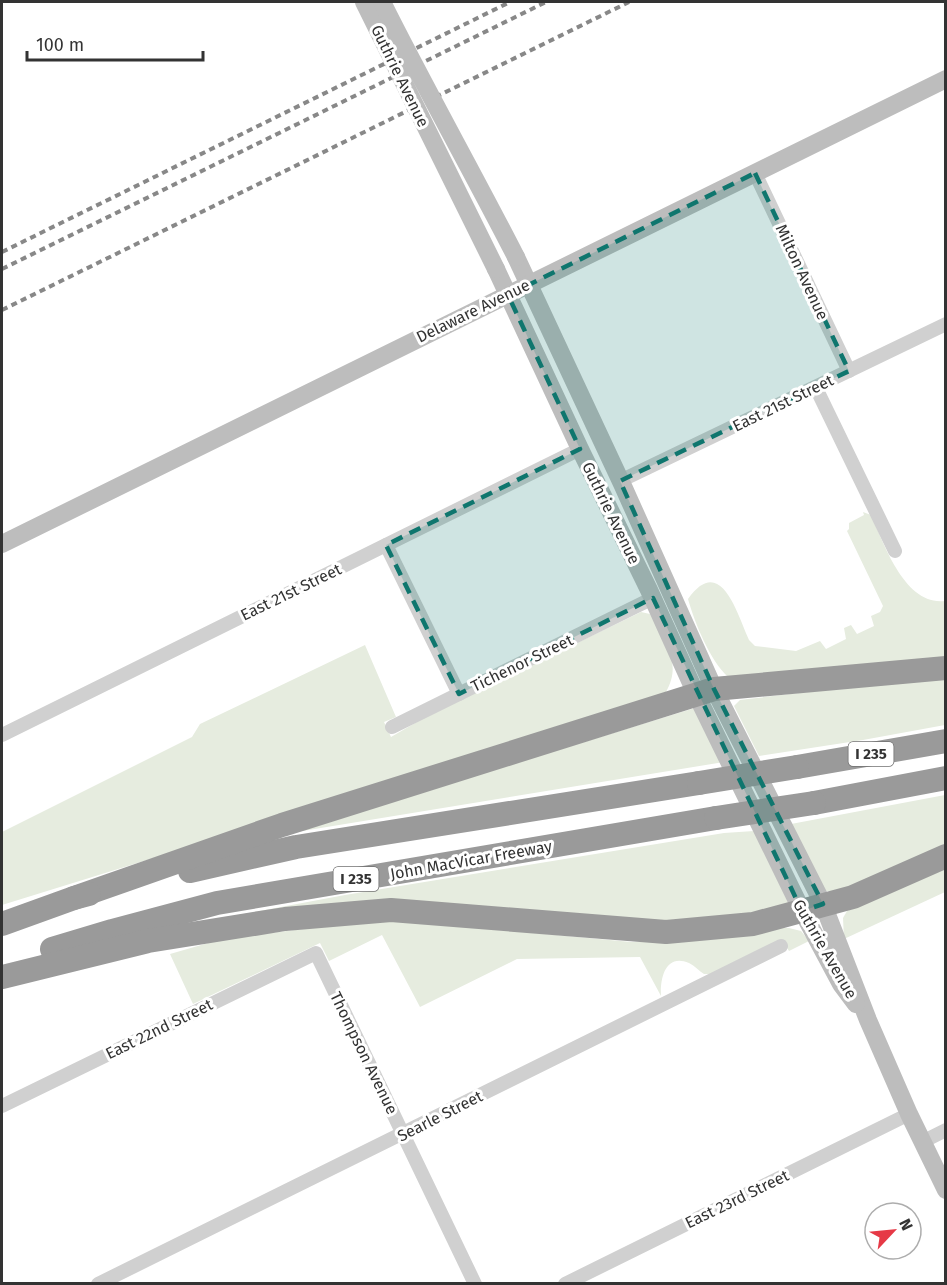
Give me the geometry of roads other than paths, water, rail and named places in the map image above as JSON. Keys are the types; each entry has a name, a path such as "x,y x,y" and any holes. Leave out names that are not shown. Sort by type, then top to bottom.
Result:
{"highway":[{"path":"74,898 282,825 705,691 945,668"},
{"name":"I 235","path":"2,924 74,898 296,847 945,741"},
{"name":"John MacVicar Freeway","path":"2,966 112,931 217,903 716,818 866,795 945,778"},
{"path":"2,977 148,941 285,919 391,910 494,916 589,927 666,932 753,924 853,897 945,856"}],"main road":[{"name":"Guthrie Avenue","path":"364,2 496,269 653,598 705,691 813,908 841,984 868,1020 945,1190"},
{"name":"Guthrie Avenue","path":"382,2 529,284 620,481 705,691"},
{"name":"Delaware Avenue","path":"2,544 945,79"}],"street":[{"name":"Milton Avenue","path":"755,173 849,371"},
{"name":"East 21st Street","path":"620,481 945,324"},
{"path":"816,388 895,551"},
{"name":"East 21st Street","path":"2,735 580,449"},
{"path":"386,545 459,694"},
{"name":"Tichenor Street","path":"392,727 653,598"},
{"name":"Searle Street","path":"98,1284 782,946"},
{"name":"Thompson Avenue","path":"316,952 475,1284"},
{"name":"East 22nd Street","path":"2,1106 316,952"},
{"name":"East 23rd Street","path":"565,1284 909,1114"},
{"path":"922,1142 945,1130"}],"railway":[{"path":"2,252 510,2"},
{"path":"2,269 546,2"},
{"path":"2,310 629,2"}]}
